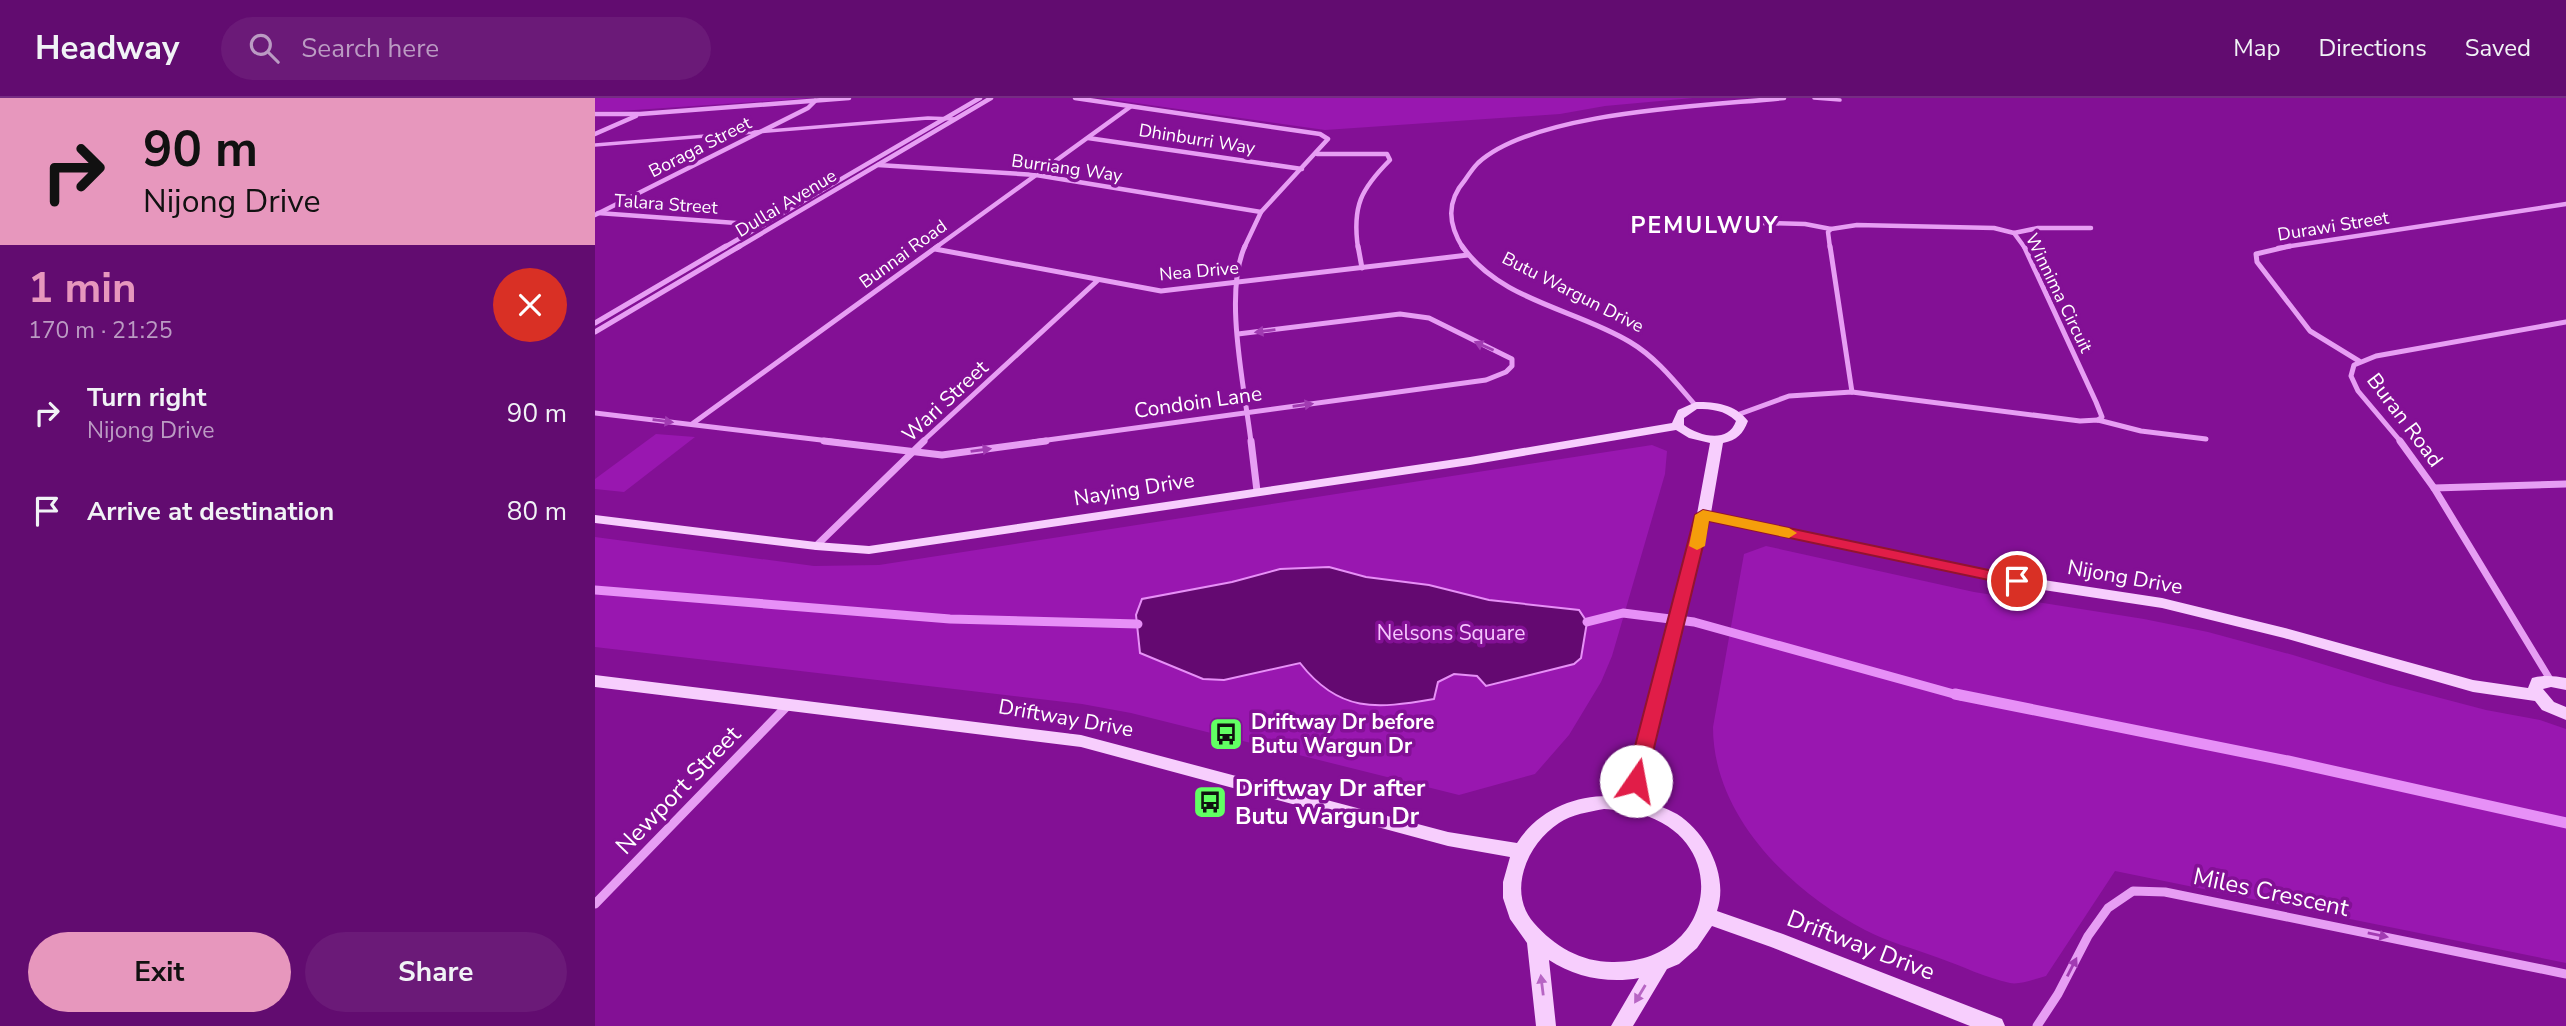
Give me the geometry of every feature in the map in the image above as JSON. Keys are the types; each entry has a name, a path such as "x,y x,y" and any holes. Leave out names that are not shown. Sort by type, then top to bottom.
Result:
{"street":[{"path":"595,114 640,114 849,98"},
{"name":"Dullai Avenue","path":"595,323 980,98"},
{"name":"Dullai Avenue","path":"595,332 991,98"},
{"path":"1075,98 1325,135 1328,142 1261,212 1247,238 1235,282 1238,334 1257,491"},
{"name":"Butu Wargun Drive","path":"1752,101 1760,98"},
{"name":"Butu Wargun Drive","path":"1696,406 1665,371 1641,350 1594,322 1529,297 1493,277 1468,255 1450,221 1451,202 1461,181 1470,171 1506,146 1568,124 1597,118 1784,98"},
{"name":"Boraga Street","path":"596,214 808,108 815,101"},
{"name":"Bunnai Road","path":"691,424 1131,106"},
{"path":"595,134 640,114"},
{"name":"Dhinburri Way","path":"1087,138 1302,169"},
{"path":"1317,153 1373,152 1390,157 1362,192 1357,205 1355,237 1361,268"},
{"name":"Burriang Way","path":"867,165 1036,175 1261,212"},
{"name":"Durawi Street","path":"2359,361 2310,331 2257,262 2256,254 2265,250 2566,204"},
{"name":"Talara Street","path":"596,214 775,226"},
{"name":"Winnima Circuit","path":"1762,223 1805,224 1831,229 1857,225 1980,228 2014,233 2021,239 2096,402 2102,417 2098,420"},
{"path":"2014,233 2038,228 2091,228"},
{"path":"1831,229 1828,237 1852,392"},
{"name":"Nea Drive","path":"934,249 1161,291 1468,255"},
{"name":"Wari Street","path":"816,546 913,451 1097,281"},
{"name":"Condoin Lane","path":"595,413 942,455 1486,380 1506,372 1512,366 1511,359 1429,318 1411,314 1238,334"},
{"name":"Buran Road","path":"2559,683 2416,460 2353,383 2352,370 2359,361 2566,322"},
{"path":"1737,415 1789,396 1852,392 2080,421 2098,420 2141,431 2206,439"},
{"path":"1696,406 1719,406 1737,415 1742,421 1736,433 1717,440 1693,437 1678,426 1680,414 1696,406"},
{"name":"Naying Drive","path":"595,519 869,550 1470,461 1678,426"},
{"path":"1631,804 1643,746 1699,541 1717,440"},
{"path":"2434,488 2566,484"},
{"name":"Nijong Drive","path":"1703,515 2017,581 2162,603 2285,633 2473,686 2536,695"},
{"name":"Driftway Drive","path":"595,681 1081,741 1448,839 1520,851"},
{"path":"2559,683 2538,682 2535,685 2536,695 2548,706 2566,714"},
{"name":"Newport Street","path":"595,904 788,704"},
{"path":"1604,802 1631,804 1653,810 1674,821 1691,836 1704,853 1711,874 1712,895 1707,916 1689,943 1660,963 1628,971 1595,971 1563,961 1537,943 1521,922 1513,898 1512,874 1520,851 1534,832 1554,817 1578,807 1604,802"},
{"name":"Miles Crescent","path":"2037,1026 2059,993 2090,933 2113,903 2132,891 2165,892 2566,974"},
{"name":"Driftway Drive","path":"1707,916 1776,940 1996,1026"},
{"path":"1537,943 1546,1026"},
{"path":"1621,1026 1660,963"}],"lane":[{"path":"1814,98 1840,100 1836,98"},
{"path":"595,145 955,119"}],"green space":[{"path":"595,98 813,98 595,111"},
{"path":"1101,98 1693,98 1605,106 1560,114 1325,130"},
{"path":"656,434 695,437 624,492 595,489 595,479"},
{"name":"Nelsons Square","path":"1652,445 1667,451 1665,474 1612,656 1601,682 1569,735 1535,774 1459,795 1131,713 1082,704 595,647 595,537 814,566 879,565"},
{"path":"1766,546 1974,592 2208,632 2387,684 2486,710 2540,720 2566,729 2566,963 2115,871 2046,976 2028,981 2010,983 1992,978 1865,930 1810,894 1784,872 1761,847 1741,820 1726,791 1716,760 1713,727 1744,554"}],"shaded area":[{"path":"1329,567 1366,577 1429,585 1489,600 1579,610 1587,622 1581,658 1574,664 1486,686 1477,676 1454,674 1438,682 1434,699 1376,705 1360,704 1329,691 1300,663 1224,680 1203,679 1140,653 1136,615 1142,599 1232,582 1280,569"}],"waterway":[{"path":"595,590 950,619 1138,624"},
{"path":"1587,622 1623,613 1694,622 1961,696"},
{"path":"1955,694 2288,761 2566,823"}],"slow traffic":[{"path":"1697,546 1703,515 1789,533"}],"place":[{"name":"Driftway Dr before Butu Wargun Dr","path":"1226,734"},
{"name":"Driftway Dr after Butu Wargun Dr","path":"1210,802"}],"district":[{"name":"PEMULWUY","path":"1705,225"}],"route":[{"path":"1636,781 1643,746 1699,541 1703,515 2017,581"}]}
